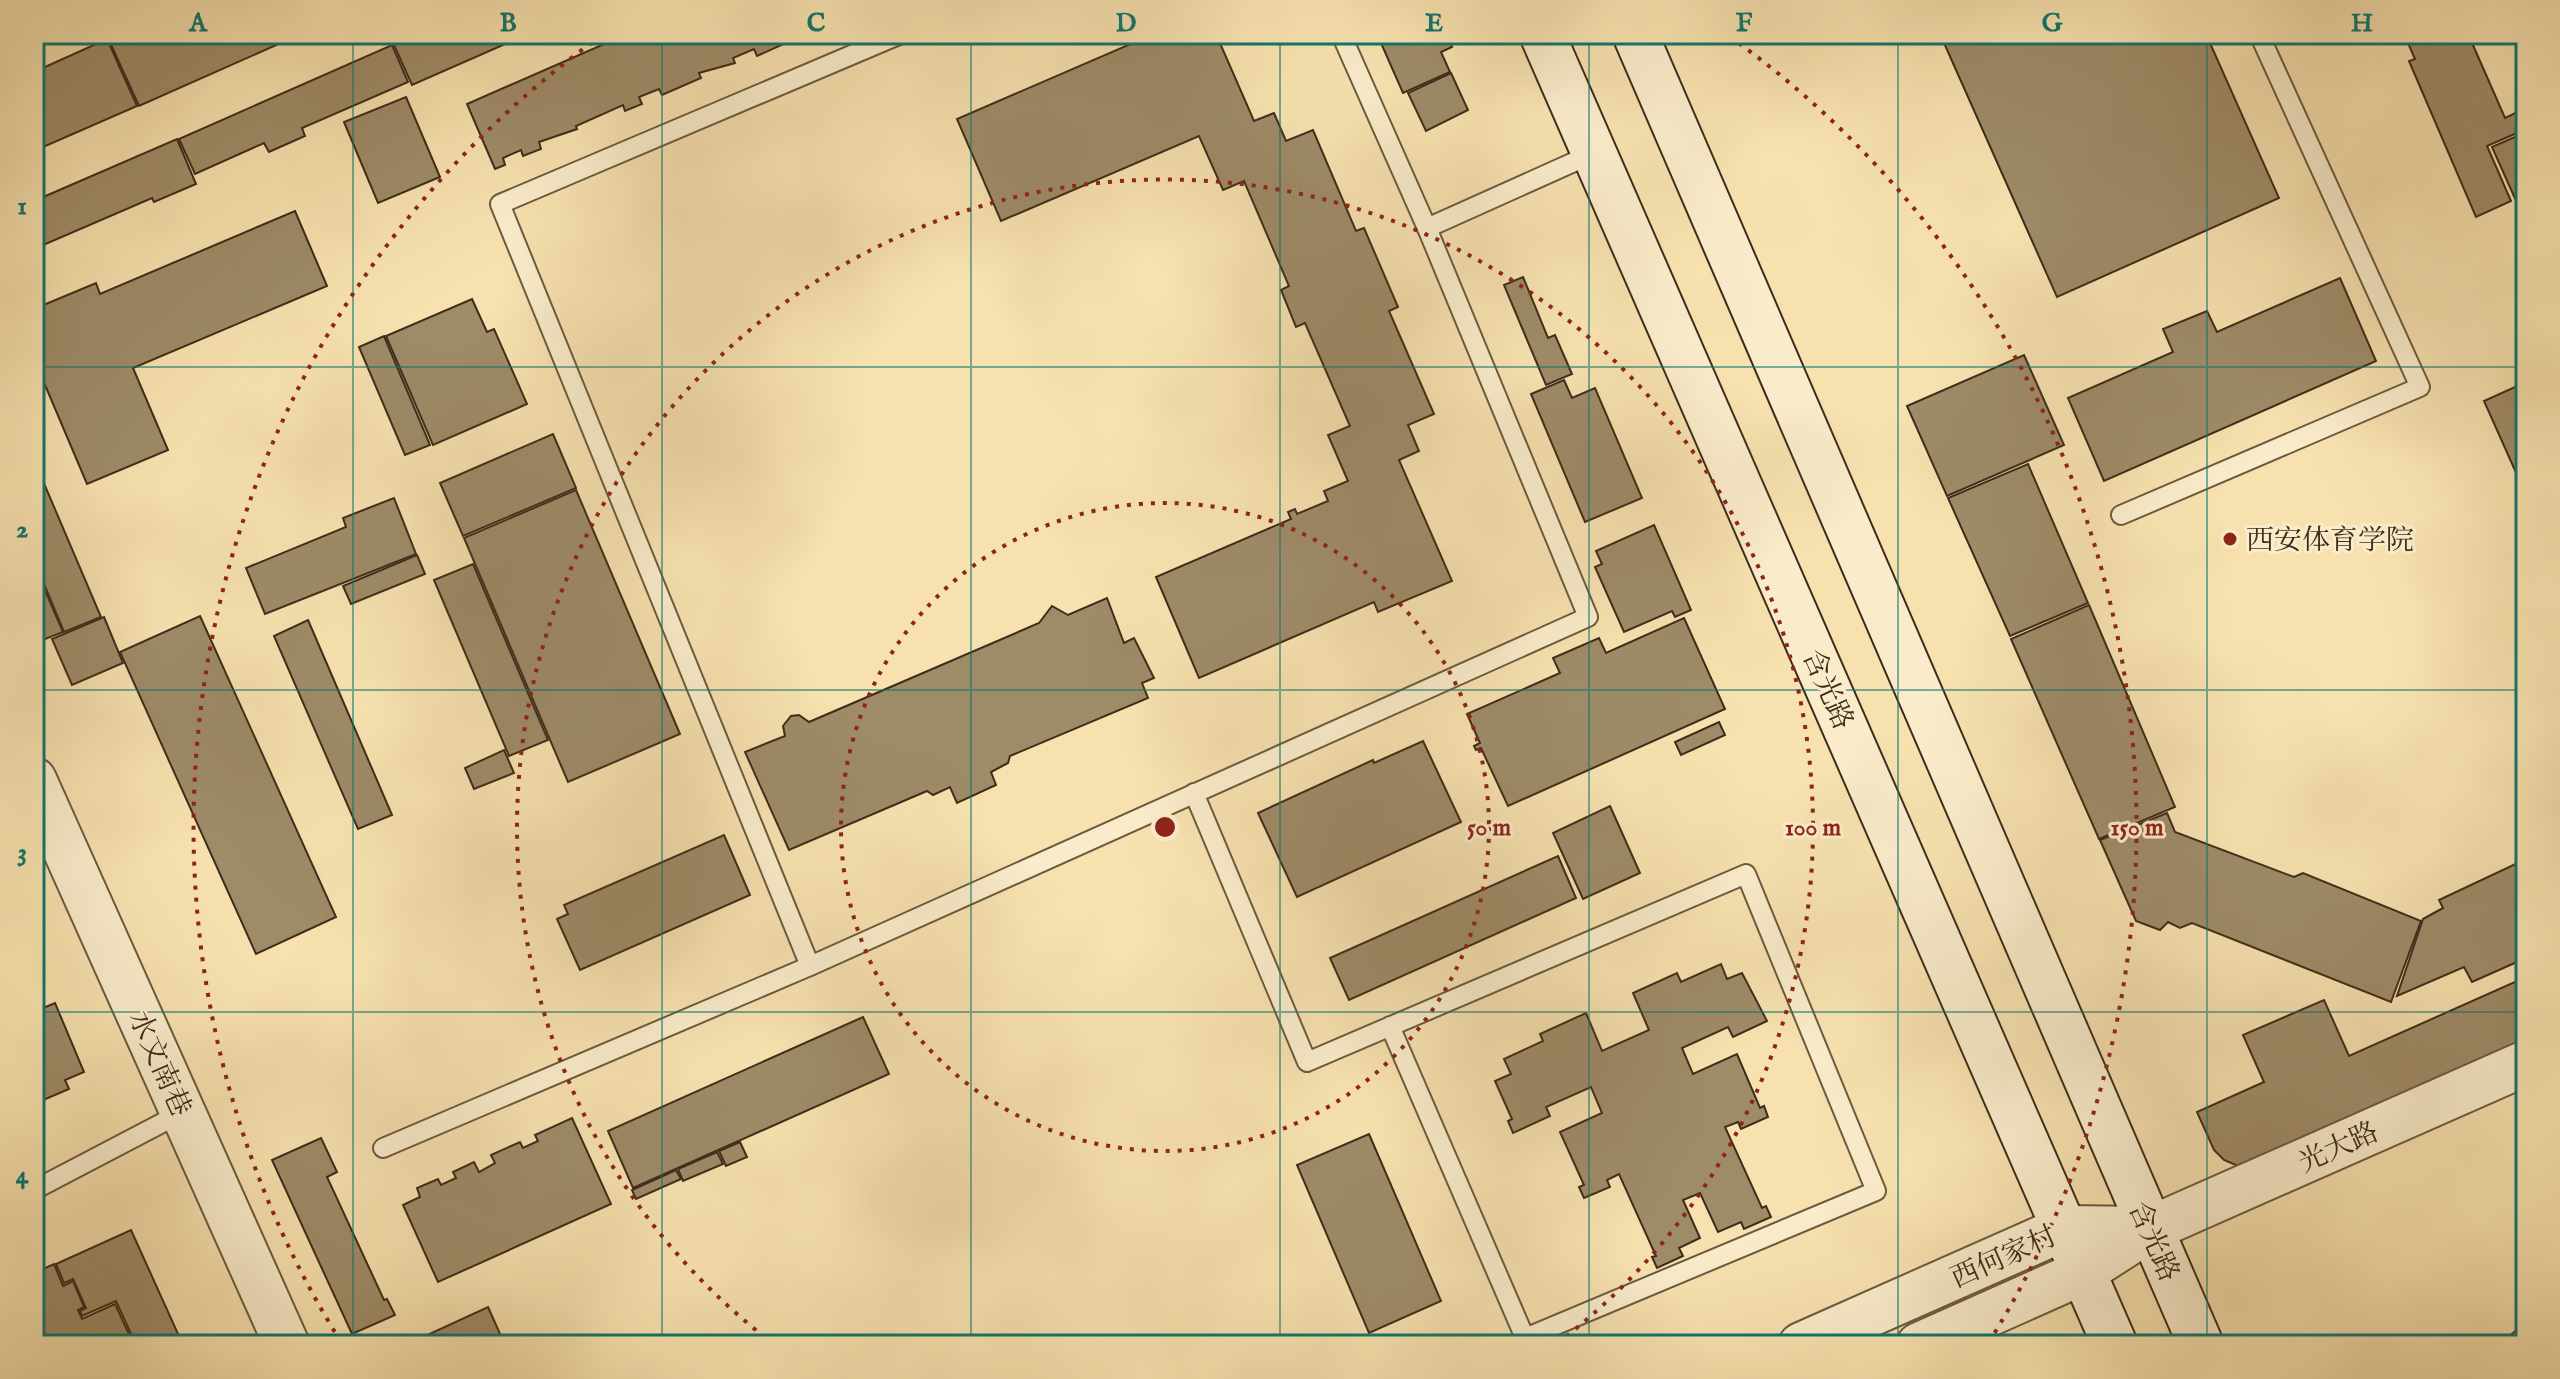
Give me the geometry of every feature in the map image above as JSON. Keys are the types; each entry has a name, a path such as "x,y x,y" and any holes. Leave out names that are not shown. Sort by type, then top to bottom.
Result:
{"main road":[{"name":"含光路","path":"1542,34 2115,1345"},
{"name":"含光路","path":"1635,34 2201,1345"},
{"name":"水文南巷","path":"34,780 287,1345"},
{"name":"光大路","path":"2150,1229 2526,1063"},
{"name":"西何家村","path":"1801,1345 2065,1228 2150,1229"},
{"name":"西何家村","path":"1919,1345 2083,1272 2150,1229"}],"lane":[{"path":"810,966 500,204 901,34"},
{"path":"383,1148 810,966 1588,617 1427,228 1341,34"},
{"path":"2121,515 2420,387 2259,34"},
{"path":"1427,228 1594,153"},
{"path":"1194,793 1307,1062 1390,1026 1746,874 1876,1191 1525,1338 1390,1026"},
{"path":"34,1190 183,1112"}],"building":[{"path":"118,34 301,34 139,106 108,38"},
{"path":"528,34 412,85 390,36"},
{"path":"627,34 795,34 797,38 757,56 754,49 733,58 735,63 699,73 701,78 662,95 659,89 639,97 642,104 625,111 623,105 576,126 577,129 539,142 541,149 523,156 521,150 503,158 505,165 495,169 467,104"},
{"path":"1129,34 1216,34 1254,121 1274,113 1286,141 1313,130 1356,231 1364,228 1398,307 1389,311 1434,414 1408,425 1419,451 1399,460 1452,581 1378,612 1374,602 1199,678 1156,577 1291,519 1288,512 1295,509 1297,514 1328,501 1324,491 1348,481 1328,435 1350,426 1305,323 1296,327 1281,290 1289,286 1244,181 1223,190 1199,136 1001,221 957,119 1133,43"},
{"path":"1377,34 1446,34 1452,47 1441,52 1450,72 1403,93"},
{"path":"1940,34 2206,34 2279,198 2057,297"},
{"path":"2404,34 2472,34 2469,36 2505,118 2526,108 2526,129 2487,146 2511,201 2476,217 2409,61 2415,59"},
{"path":"107,39 137,106 34,151 34,72"},
{"path":"392,45 408,82 302,128 305,136 269,152 264,143 195,174 179,139"},
{"path":"1451,73 1468,110 1426,131 1408,93"},
{"path":"406,97 440,177 378,203 344,122"},
{"path":"2526,132 2526,223 2492,147"},
{"path":"177,139 196,184 154,202 152,198 34,249 34,201"},
{"path":"295,211 327,286 133,368 168,450 87,484 34,359 34,309 96,283 100,294"},
{"path":"1523,277 1548,338 1555,335 1572,374 1546,385 1504,285"},
{"path":"2340,278 2376,361 2104,481 2068,398 2173,352 2163,329 2207,311 2217,332"},
{"path":"472,299 487,332 494,329 527,404 433,445 386,336"},
{"path":"384,336 430,445 405,455 359,347"},
{"path":"2024,355 2064,445 1947,496 1907,406"},
{"path":"1564,380 1572,398 1595,388 1642,498 1585,522 1531,394"},
{"path":"2526,382 2526,495 2484,401"},
{"path":"553,434 576,488 463,536 440,483"},
{"path":"34,460 101,617 64,632 34,560"},
{"path":"2028,464 2088,603 2010,636 1948,498"},
{"path":"576,490 680,734 568,782 464,538"},
{"path":"394,498 416,554 265,614 246,568 346,527 343,518"},
{"path":"1654,525 1691,610 1675,617 1672,611 1624,632 1595,567 1602,564 1596,551"},
{"path":"417,555 425,574 351,604 343,586"},
{"path":"473,564 548,740 509,756 434,580"},
{"path":"34,565 63,632 40,641 34,626"},
{"path":"1107,598 1124,643 1134,638 1154,678 1142,683 1148,698 1010,756 1008,763 991,772 996,785 957,803 950,787 933,795 927,791 789,850 745,752 785,736 783,726 791,716 799,715 809,722 1039,623 1052,606 1068,615"},
{"path":"2089,605 2175,807 2099,839 2011,639"},
{"path":"200,616 336,917 256,954 120,652"},
{"path":"104,617 123,663 72,685 52,639"},
{"path":"1684,618 1725,709 1508,806 1481,748 1476,750 1474,746 1480,743 1467,714 1560,673 1553,658 1599,638 1606,653"},
{"path":"308,620 392,815 358,829 274,636"},
{"path":"1719,722 1725,735 1681,755 1675,742"},
{"path":"1423,741 1461,822 1297,897 1258,813 1373,760 1374,763"},
{"path":"504,750 514,773 474,789 465,768"},
{"path":"1610,806 1640,873 1583,899 1553,833"},
{"path":"2167,813 2175,832 2294,877 2303,873 2421,921 2391,1002 2192,923 2180,928 2168,922 2160,930 2136,921 2100,840"},
{"path":"724,835 750,895 580,970 557,919 568,914 564,905"},
{"path":"1558,856 1576,898 1349,1000 1330,958"},
{"path":"2526,859 2526,958 2472,982 2464,967 2397,996 2423,919 2443,908 2439,900"},
{"path":"1721,964 1727,979 1742,973 1767,1021 1733,1037 1728,1027 1682,1048 1693,1074 1737,1054 1760,1108 1764,1106 1768,1117 1741,1129 1738,1122 1725,1127 1762,1208 1766,1206 1771,1217 1744,1229 1741,1222 1718,1232 1700,1193 1683,1200 1700,1238 1679,1248 1683,1256 1657,1268 1652,1257 1656,1256 1619,1174 1607,1180 1610,1187 1584,1198 1579,1187 1584,1185 1560,1132 1602,1113 1591,1087 1546,1107 1550,1116 1513,1133 1508,1121 1512,1119 1495,1081 1511,1074 1504,1059 1543,1041 1540,1034 1586,1013 1602,1051 1649,1030 1633,993 1677,973 1681,982"},
{"path":"2526,976 2526,997 2518,979"},
{"path":"2517,981 2526,1000 2526,1040 2238,1166 2224,1160 2214,1150 2197,1112 2264,1082 2243,1035 2324,1000 2349,1056"},
{"path":"55,1003 84,1072 65,1080 69,1089 34,1104 34,1007 36,1011"},
{"path":"863,1017 889,1074 633,1188 608,1131"},
{"path":"572,1118 611,1204 438,1282 403,1205 420,1197 417,1188 438,1179 441,1185 456,1178 453,1172 474,1162 479,1172 495,1163 491,1155 520,1142 523,1148 538,1141 535,1135"},
{"path":"1369,1134 1441,1301 1369,1333 1297,1165"},
{"path":"321,1138 337,1172 327,1177 384,1300 387,1299 395,1315 352,1334 272,1160"},
{"path":"740,1142 747,1157 726,1166 719,1151"},
{"path":"717,1152 723,1164 683,1181 678,1169"},
{"path":"676,1170 681,1179 636,1199 632,1190"},
{"path":"131,1230 183,1345 136,1345 116,1301 82,1316 80,1311 86,1308 73,1279 64,1283 56,1264"},
{"path":"54,1264 63,1286 73,1281 84,1307 78,1310 82,1319 115,1304 134,1345 34,1345 34,1273"},
{"path":"488,1307 505,1345 413,1345 412,1342"},
{"path":"2526,1322 2526,1345 2499,1345"}],"place":[{"name":"西安体育学院","path":"2230,539"}]}
